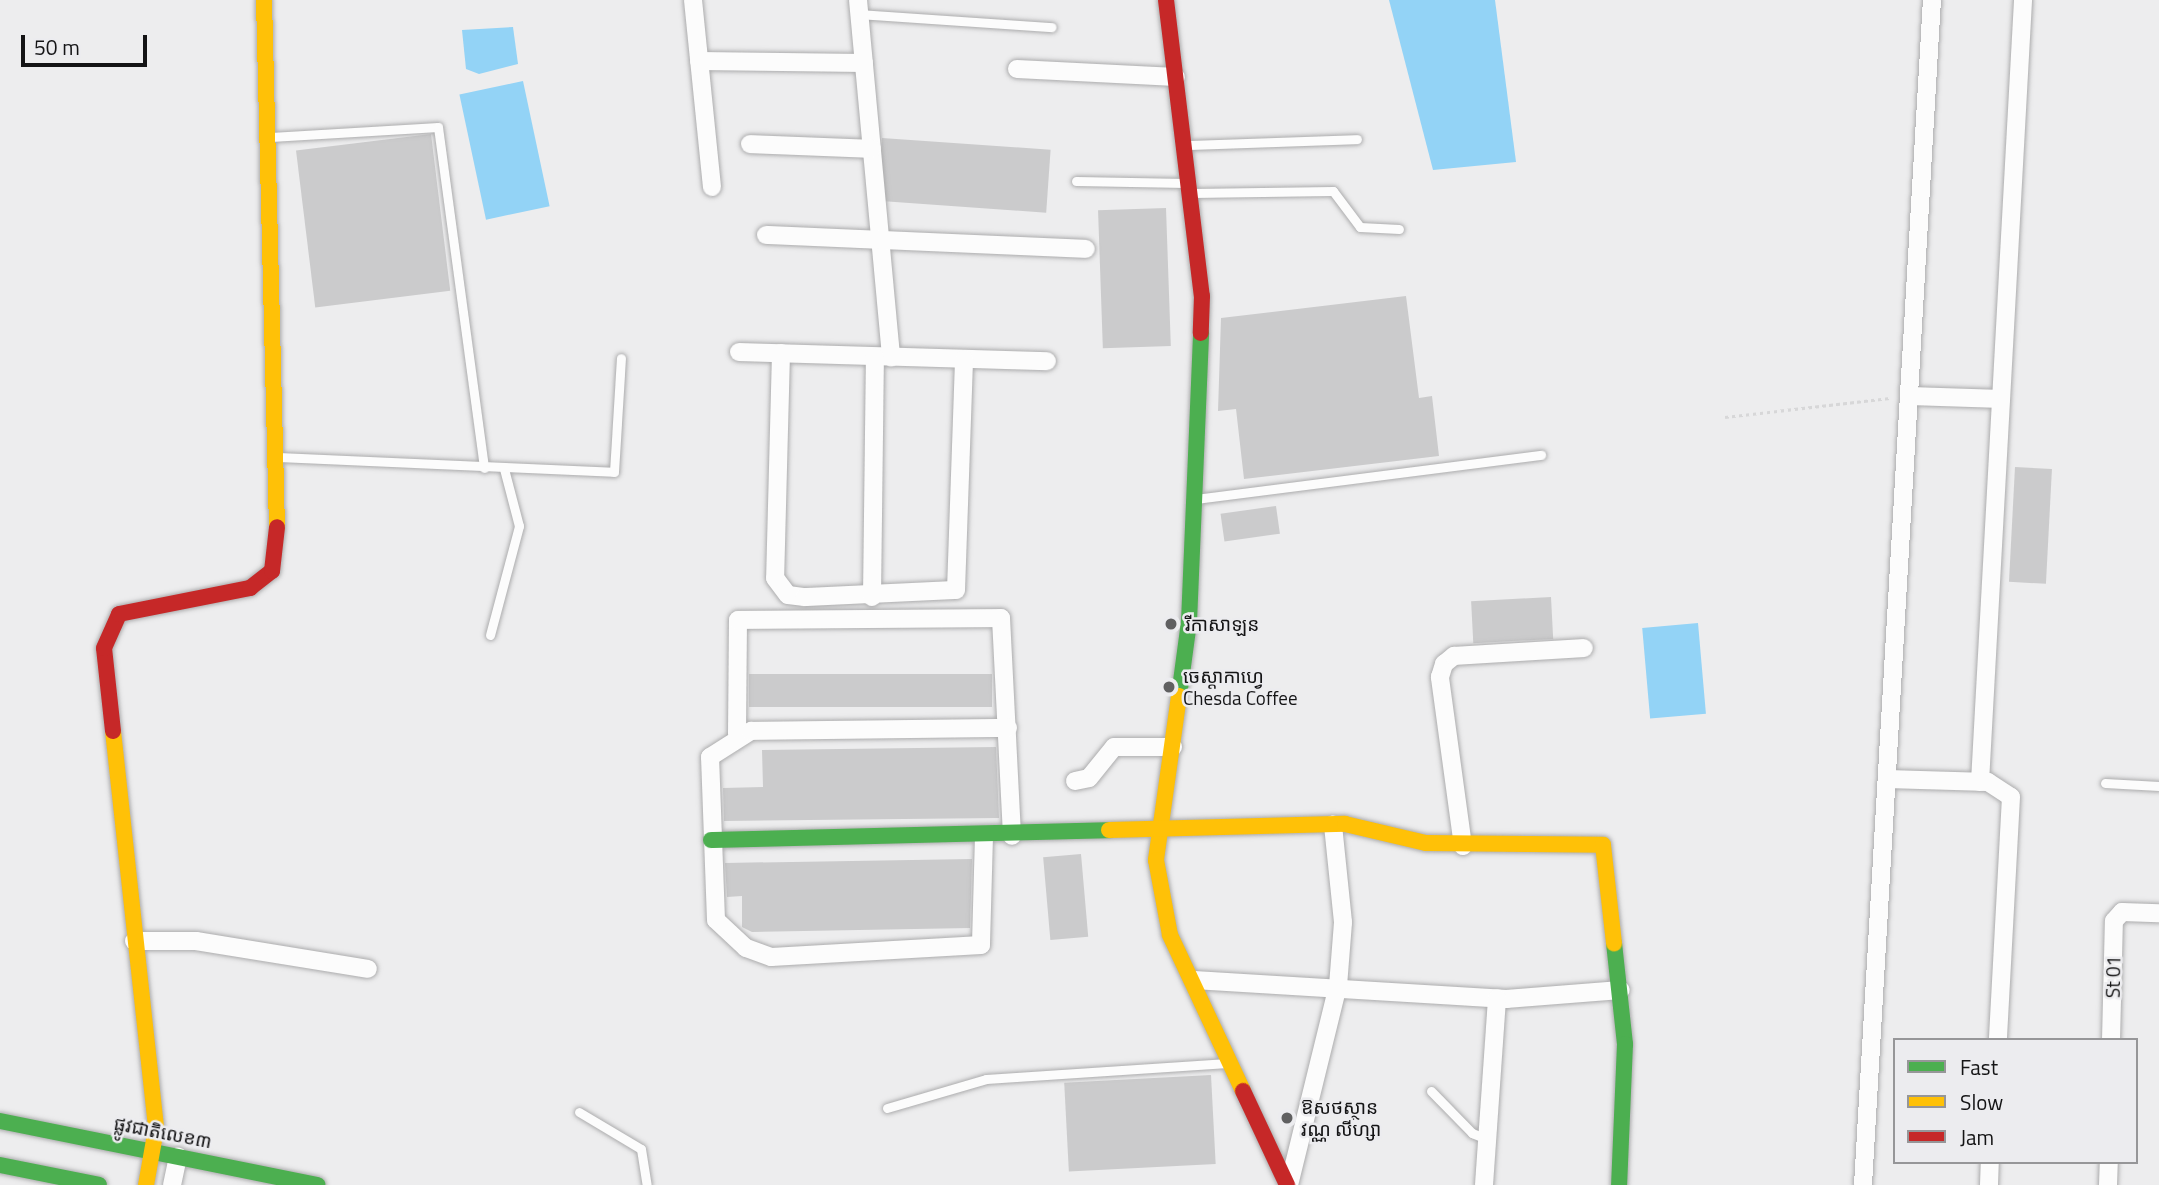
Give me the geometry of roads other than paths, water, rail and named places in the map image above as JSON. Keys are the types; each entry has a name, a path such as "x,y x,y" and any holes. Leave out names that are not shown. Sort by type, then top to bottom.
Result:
{"main road":[{"path":"146,1185 153,1152 106,677 107,631 119,614 140,606 225,596 250,588 272,571 275,457 264,0"},
{"path":"1166,0 1191,188 1202,296 1189,622 1156,860 1170,935 1194,980 1288,1185"},
{"path":"711,840 1160,833 1333,825 1462,846 1602,845 1621,990 1619,1185"},
{"name":"ផ្លូវជាតិលេខ៣","path":"0,1121 318,1185"},
{"path":"0,1165 38,1179 99,1185"}],"street":[{"path":"693,0 712,187"},
{"path":"1863,1185 1932,0"},
{"path":"1980,782 2023,0"},
{"path":"859,7 881,240 883,357 872,597"},
{"path":"699,61 864,62"},
{"path":"1017,69 1176,77"},
{"path":"750,144 872,149"},
{"path":"766,235 1086,249"},
{"path":"739,352 1047,361"},
{"path":"781,353 775,578 788,594 872,597 950,595 961,579 964,359"},
{"path":"1911,396 2001,399"},
{"path":"737,734 738,620 1001,618 1012,836"},
{"path":"1462,846 1440,677 1444,664 1454,656 1584,648"},
{"path":"984,836 981,945 783,958 757,953 723,931 713,908 710,757 737,734 1007,728"},
{"path":"1075,781 1089,778 1114,747 1173,747"},
{"path":"1887,779 1980,782 2004,789 2012,807 1998,1038"},
{"path":"1288,1185 1338,986 1343,922 1333,825"},
{"name":"St 01","path":"2111,1038 2118,915 2159,913"},
{"path":"134,941 196,941 368,969"},
{"path":"1194,980 1559,1000 1621,990"},
{"path":"1484,1185 1491,1140 1497,998"},
{"path":"172,1185 178,1157"},
{"path":"1989,1185 1990,1164"},
{"path":"2108,1185 2109,1164"}],"lane":[{"path":"859,7 1052,27"},
{"path":"268,137 438,127 484,468"},
{"path":"1185,145 1357,139"},
{"path":"1076,181 1191,188 1333,191 1360,227 1399,229"},
{"path":"275,457 614,472 621,358"},
{"path":"1193,499 1541,455"},
{"path":"490,635 519,526 504,469"},
{"path":"2105,783 2159,786"},
{"path":"887,1108 986,1079 1230,1062"},
{"path":"1431,1091 1472,1133 1491,1140"},
{"path":"579,1112 641,1149 647,1185"}],"water":[{"path":"1389,0 1495,0 1516,162 1433,170"},
{"path":"513,27 518,64 479,74 466,69 462,30"},
{"path":"523,81 550,206 486,220 459,95"},
{"path":"1698,623 1706,714 1650,719 1642,628"}],"place":[{"name":"រីកាសាឡន","path":"1171,624"},
{"name":"ចេស្ដាកាហ្វេ Chesda Coffee","path":"1169,687"},
{"name":"ឱសថស្ថាន វណ្ណ លីហ្សា","path":"1287,1118"}]}
